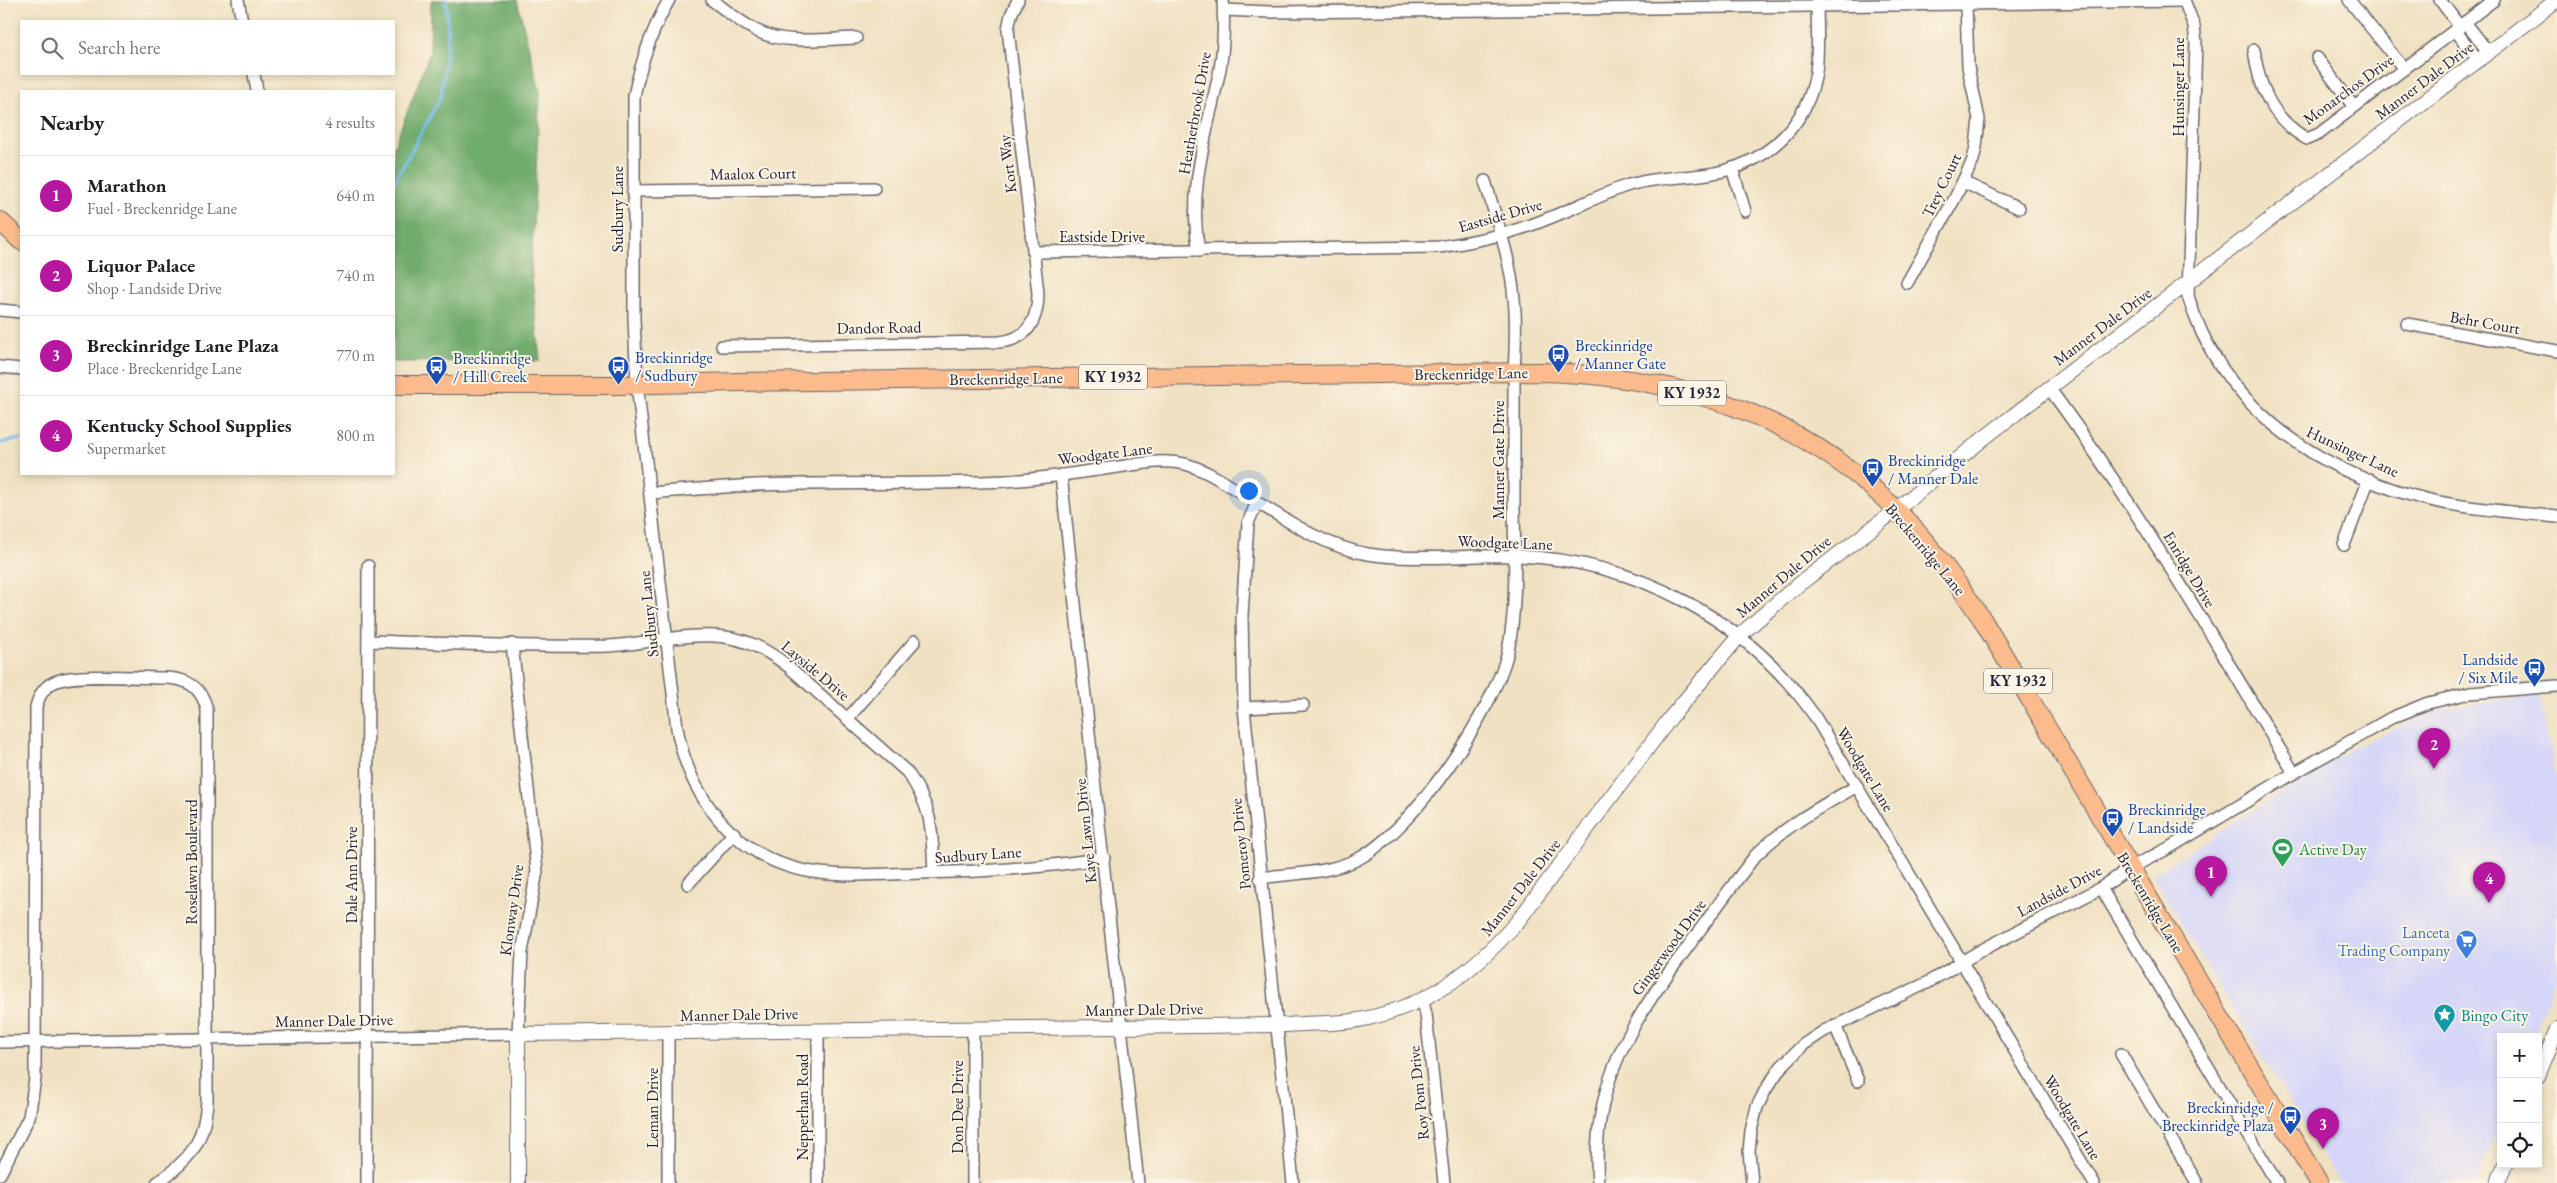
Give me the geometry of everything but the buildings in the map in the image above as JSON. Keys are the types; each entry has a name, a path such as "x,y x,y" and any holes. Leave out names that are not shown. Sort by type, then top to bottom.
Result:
{"main road":[{"path":"0,221 20,240"},
{"name":"Breckenridge Lane","path":"395,385 1578,373 1644,380 1701,395 1738,408 1807,442 1872,488 1916,531 1967,597 2319,1183"}],"street":[{"path":"238,0 242,20"},
{"name":"Sudbury Lane","path":"669,0 656,24 641,61 634,96 633,191 637,384 678,728 685,763 702,797 714,813 734,833 763,855 803,870 838,874 934,873 1004,869 1104,858"},
{"path":"712,0 745,24 766,35 790,39 856,38"},
{"name":"Kort Way","path":"1018,0 1010,15 1009,36 1038,307 1032,326"},
{"name":"Hunsinger Lane","path":"1224,5 1269,12 1395,5 1817,2 1966,4 2184,0 2194,26 2196,43 2188,296 2201,333 2226,374 2253,407 2298,444 2369,479 2413,496 2443,502 2557,517"},
{"path":"2349,0 2404,69"},
{"path":"2440,0 2484,57"},
{"name":"Monarchos Drive","path":"2254,50 2257,75 2264,94 2297,133 2307,139 2318,134 2494,0"},
{"name":"Manner Dale Drive","path":"0,1042 668,1032 948,1029 973,1031 1276,1025 1360,1020 1388,1013 1422,1000 1459,979 1484,958 1518,921 1671,717 1740,635 1792,589 1896,510 1984,438 2557,0"},
{"name":"Eastside Drive","path":"1033,252 1439,247 1479,241 1555,216 1626,186 1648,180 1718,172 1732,168 1749,162 1772,148 1790,130 1803,110 1816,72 1817,2"},
{"name":"Trey Court","path":"1907,283 1963,182 1976,147 1979,120 1968,67 1966,4"},
{"name":"Heatherbrook Drive","path":"1199,251 1195,230 1199,166 1204,134 1220,68 1224,5"},
{"path":"2317,58 2354,107"},
{"path":"254,75 257,90"},
{"path":"1732,168 1745,211"},
{"name":"Manner Gate Drive","path":"1260,878 1318,871 1345,864 1380,845 1410,816 1477,724 1495,689 1507,652 1513,619 1514,298 1500,234 1485,181"},
{"path":"1963,182 2019,208"},
{"name":"Maalox Court","path":"633,191 874,188"},
{"path":"0,310 20,312"},
{"name":"Behr Court","path":"2407,324 2557,351"},
{"name":"Dandor Road","path":"722,346 999,342 1016,339 1032,326"},
{"path":"0,367 20,369"},
{"name":"Enridge Drive","path":"2049,388 2103,461 2148,530 2294,773"},
{"name":"Woodgate Lane","path":"651,493 757,485 1005,481 1141,464 1175,462 1205,471 1326,542 1356,552 1405,556 1514,556 1594,566 1637,578 1681,598 1740,635 1798,692 1857,786 2094,1183"},
{"name":"Kaye Lawn Drive","path":"1061,475 1123,1027 1138,1183"},
{"path":"2344,545 2369,479"},
{"name":"Pomeroy Drive","path":"1257,502 1248,524 1242,615 1244,708 1260,878 1293,1183"},
{"name":"Dale Ann Drive","path":"366,1183 368,566"},
{"name":"Layside Drive","path":"368,641 605,646 724,637 749,642 775,656 848,718 907,772 921,790 931,823 934,873"},
{"path":"848,718 915,640"},
{"name":"Klonway Drive","path":"512,644 537,871 522,952 518,1034 518,1183"},
{"name":"Roselawn Boulevard","path":"34,1041 36,707 41,693 49,685 66,678 167,678 187,681 199,691 205,700 207,710 206,1101 203,1132 196,1147 184,1162 157,1183"},
{"name":"Landside Drive","path":"1752,1183 1749,1151 1751,1131 1757,1107 1766,1089 1780,1067 1803,1045 1835,1025 1919,987 2101,888 2130,868 2167,849 2391,718 2428,703 2470,692 2557,686"},
{"path":"1244,708 1303,706"},
{"name":"Gingerwood Drive","path":"1598,1183 1597,1149 1601,1112 1612,1070 1638,1016 1755,856 1774,837 1799,819 1857,786"},
{"path":"688,884 734,833"},
{"path":"2101,888 2277,1183"},
{"name":"Roy Pom Drive","path":"1422,1000 1426,1014 1444,1183"},
{"path":"1835,1025 1858,1081"},
{"path":"2542,1066 2557,1029"},
{"name":"Nepperhan Road","path":"818,1031 818,1183"},
{"name":"Don Dee Drive","path":"973,1031 973,1183"},
{"name":"Leman Drive","path":"668,1032 668,1183"},
{"path":"0,1174 29,1117 35,1079 34,1041"},
{"path":"2121,1054 2198,1183"},
{"path":"2498,1183 2504,1168"}],"shaded area":[{"path":"2539,696 2557,780 2557,974 2535,1033 2497,1033 2497,1130 2476,1183 2339,1183 2152,875 2352,748 2442,708"}],"green space":[{"path":"431,0 517,0 540,92 531,267 540,361 395,362 395,143 430,53"}],"waterway":[{"path":"395,180 441,97 448,34 446,0"},
{"path":"0,443 20,439"}],"place":[{"name":"Breckinridge / Manner Gate","path":"1559,373"},
{"name":"Breckinridge / Sudbury","path":"619,385"},
{"name":"Breckinridge / Hill Creek","path":"437,386"},
{"name":"Breckinridge / Manner Dale","path":"1872,488"},
{"name":"Landside / Six Mile","path":"2534,687"},
{"name":"Liquor Palace","path":"2434,769"},
{"name":"Breckinridge / Landside","path":"2112,837"},
{"name":"Active Day","path":"2283,868"},
{"name":"Marathon","path":"2211,897"},
{"name":"Kentucky School Supplies","path":"2489,903"},
{"name":"Lanceta Trading Company","path":"2466,960"},
{"name":"Bingo City","path":"2445,1034"},
{"name":"Breckinridge / Breckinridge Plaza","path":"2290,1135"},
{"name":"Breckinridge Lane Plaza","path":"2323,1149"}]}
